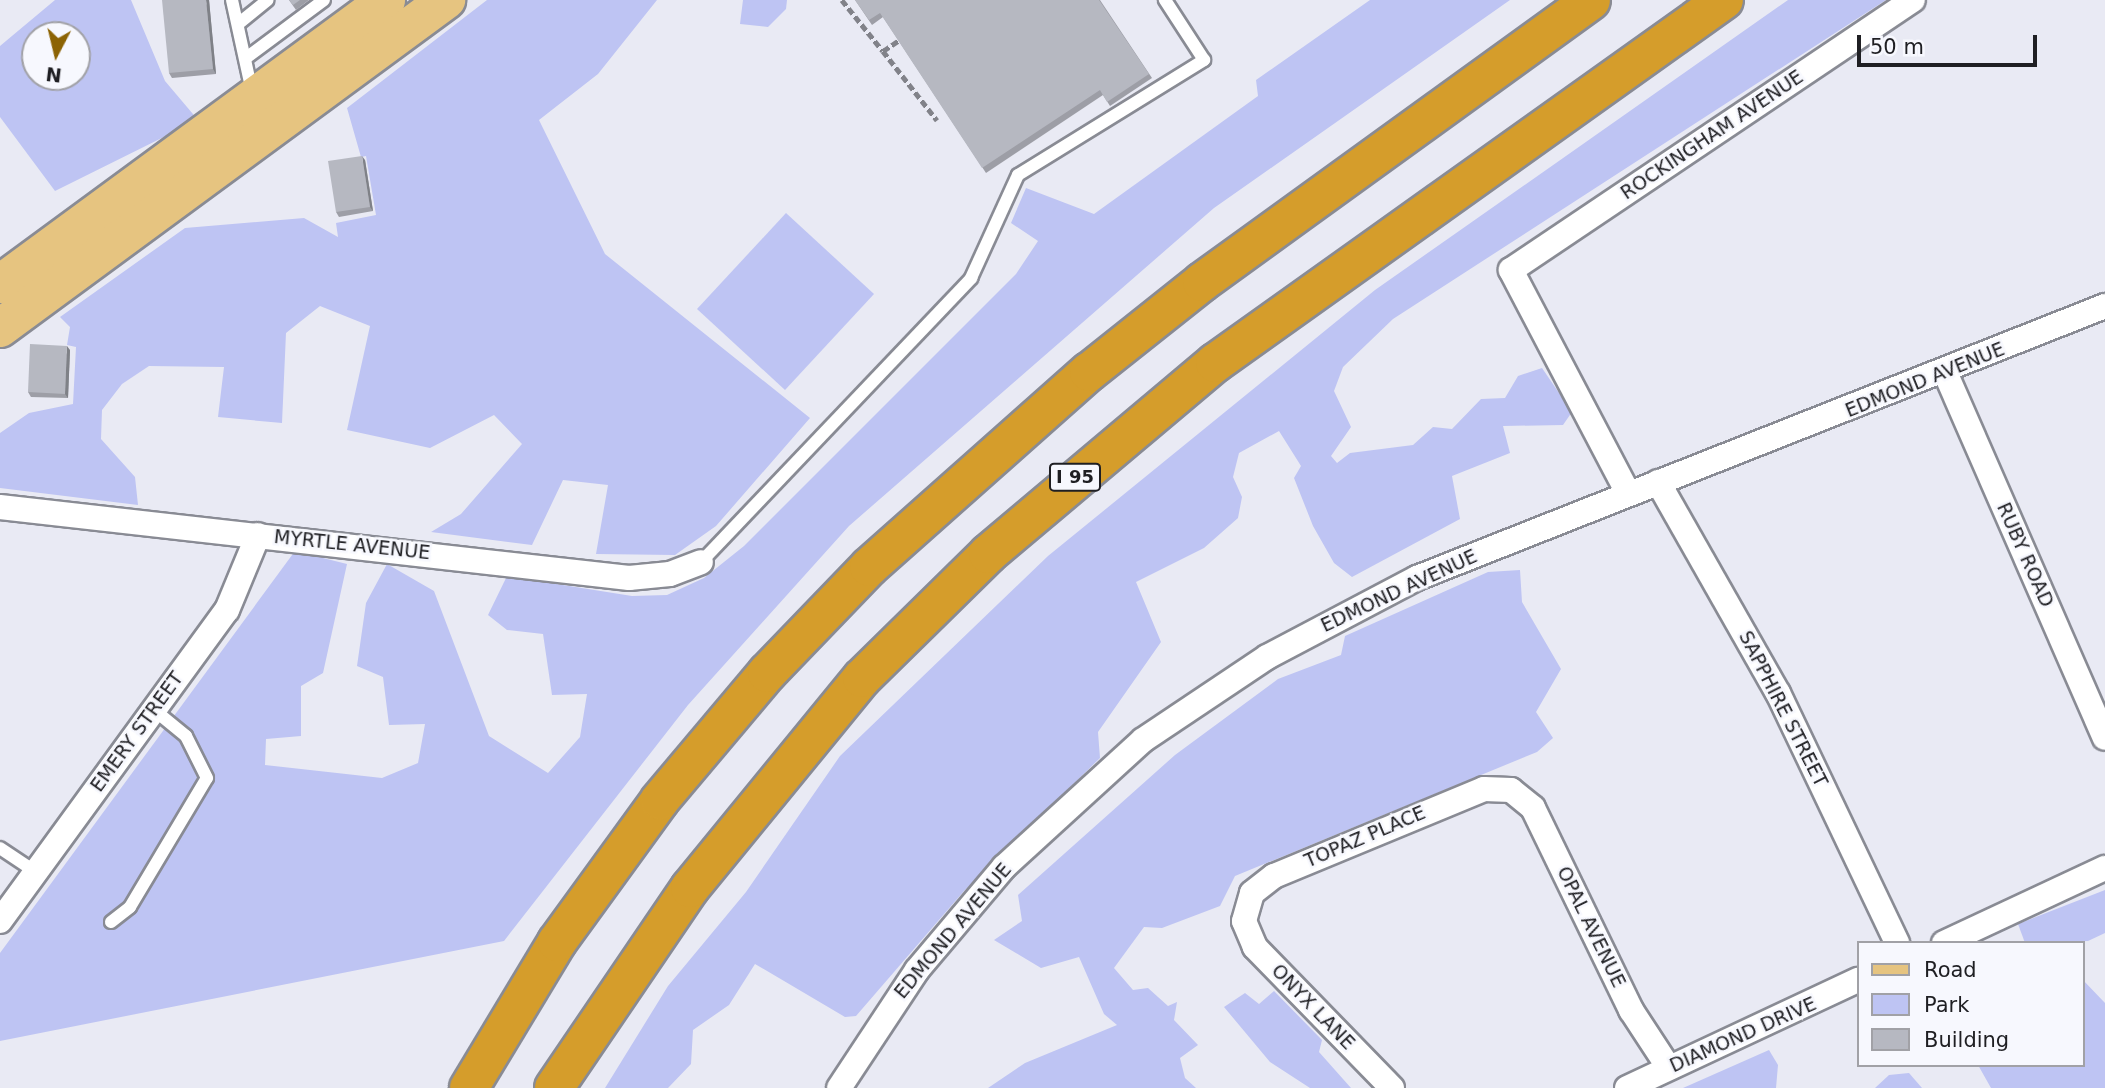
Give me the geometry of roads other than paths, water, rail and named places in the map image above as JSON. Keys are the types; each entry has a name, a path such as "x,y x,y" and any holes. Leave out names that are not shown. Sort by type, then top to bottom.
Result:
{"highway":[{"path":"469,1088 557,942 660,800 767,673 898,539 1202,282 1591,0"},
{"name":"I 95","path":"554,1088 690,888 862,678 988,554 1215,363 1724,0"}],"main road":[{"path":"0,284 386,0"},
{"path":"0,328 446,0"}],"street":[{"name":"ROCKINGHAM AVENUE","path":"1628,493 1511,270 1913,0"},
{"name":"EDMOND AVENUE","path":"839,1088 884,1015 961,915 1046,825 1143,740 1340,615 1628,493 1945,372 2105,306"},
{"name":"RUBY ROAD","path":"1945,372 2105,738"},
{"name":"SAPPHIRE STREET","path":"1658,482 1778,693 1895,941"},
{"name":"MYRTLE AVENUE","path":"0,507 629,578 670,574 701,562"},
{"name":"EMERY STREET","path":"0,921 227,610 258,535"},
{"name":"TOPAZ PLACE","path":"1244,921 1252,893 1274,876 1456,799 1484,789 1511,790"},
{"name":"OPAL AVENUE","path":"1511,790 1533,808 1631,1010 1669,1068"},
{"path":"1948,941 2105,868"},
{"name":"ONYX LANE","path":"1244,921 1255,947 1392,1088"},
{"name":"DIAMOND DRIVE","path":"1627,1088 1856,981"}],"lane":[{"path":"232,0 253,98"},
{"path":"238,24 268,0"},
{"path":"246,58 324,0"},
{"path":"701,562 971,278 1018,175 1204,60 1165,0"},
{"path":"111,922 130,907 206,778 186,736 153,709"},
{"path":"0,848 36,872"}]}
